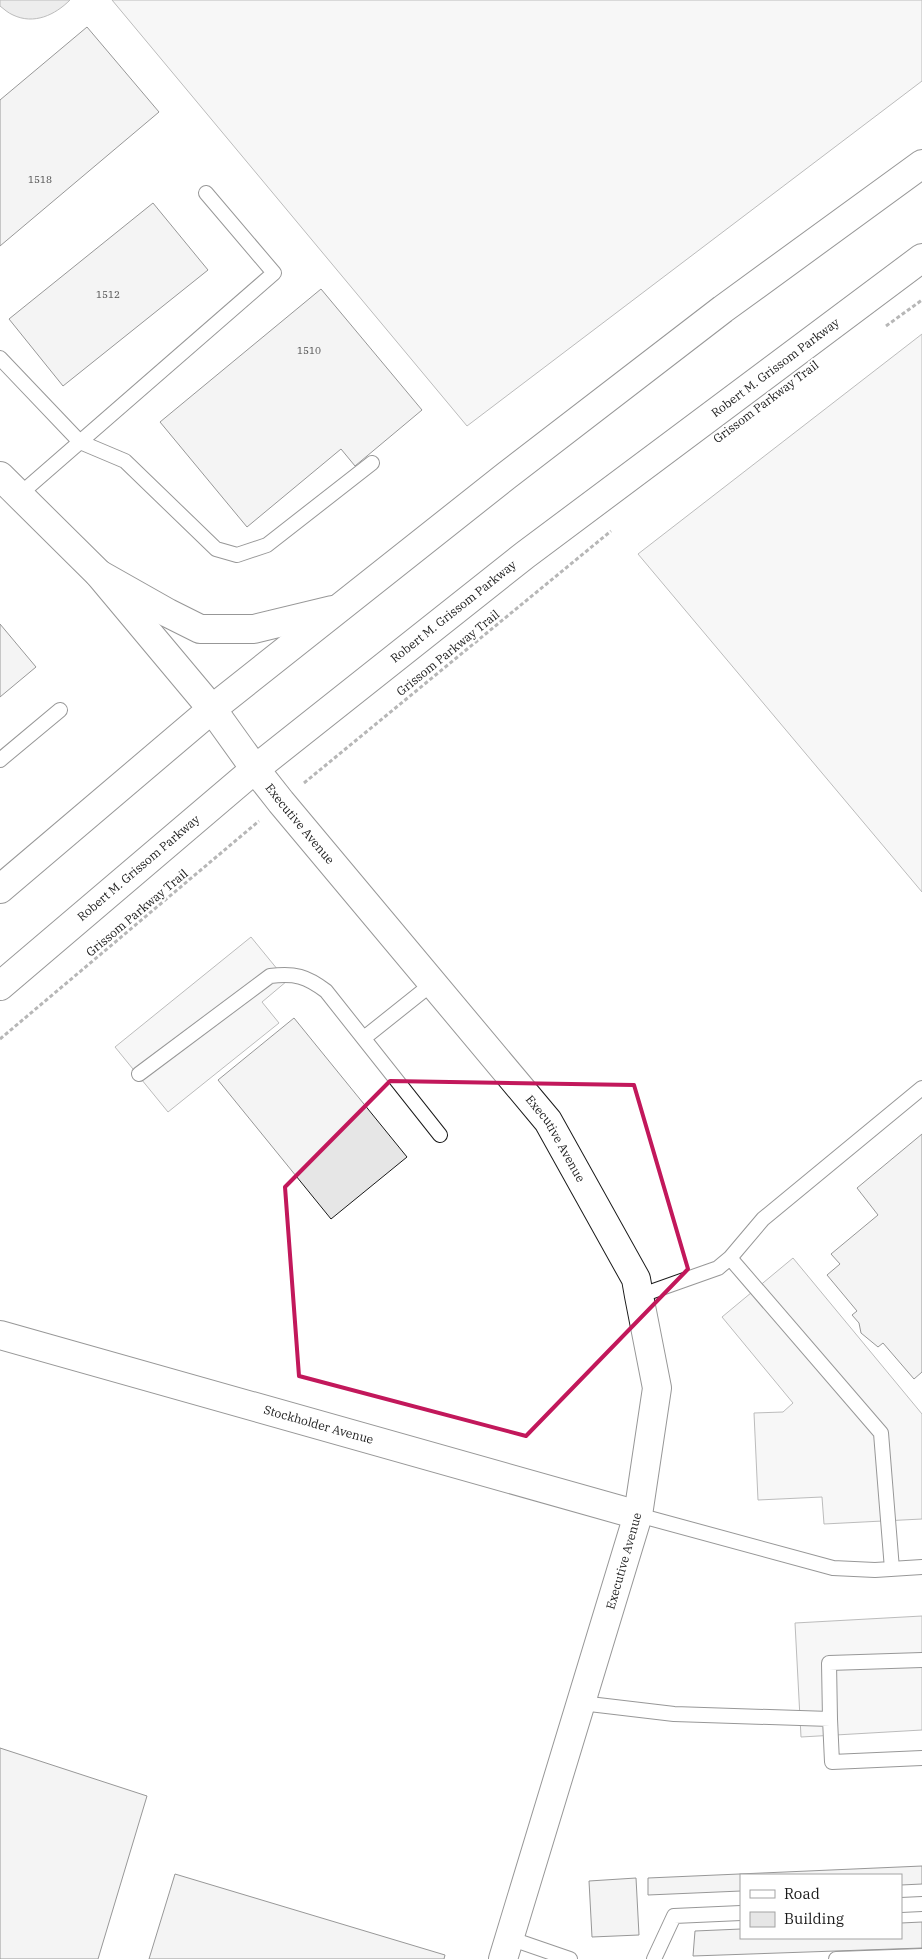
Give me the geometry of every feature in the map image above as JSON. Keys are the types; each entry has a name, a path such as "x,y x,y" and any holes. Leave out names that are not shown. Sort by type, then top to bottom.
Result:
{"main road":[{"path":"0,889 212,709 340,607 723,309 922,164"},
{"name":"Robert M. Grissom Parkway","path":"0,986 255,769 525,555 922,258"},
{"name":"Executive Avenue","path":"0,476 99,574 212,709 281,802 548,1121 636,1279 657,1388 638,1515 506,1948"},
{"path":"99,574 200,629 254,629 340,607"},
{"name":"Stockholder Avenue","path":"0,1335 638,1515"}],"lane":[{"path":"19,494 274,273 206,193"},
{"path":"0,358 80,442 125,461 216,549 237,555 267,545 372,463"},
{"path":"0,760 60,710"},
{"path":"139,1074 270,976 287,974 310,979 326,991 440,1135"},
{"path":"364,1038 433,983"},
{"path":"639,1296 718,1268 730,1258 763,1219 922,1088"},
{"path":"730,1258 881,1433 892,1569"},
{"path":"638,1515 834,1568 875,1570 922,1566"},
{"path":"922,1660 829,1663 832,1762 922,1758"},
{"path":"581,1703 674,1714 830,1719"},
{"path":"902,1905 922,1904"},
{"path":"654,1959 674,1916 740,1913"},
{"path":"506,1948 570,1959"},
{"path":"836,1959 922,1956"}],"path":[{"path":"879,331 922,300"},
{"name":"Grissom Parkway Trail","path":"0,1039 281,802 613,529"}],"highlighted area":[{"path":"390,1081 634,1085 688,1269 526,1436 299,1376 285,1187"}],"shaded area":[{"path":"0,0 70,0 51,14 36,19 29,19 21,18 8,12 0,6"},
{"path":"112,0 922,0 922,81 467,426"},
{"path":"922,334 922,892 638,554"},
{"path":"251,937 287,981 262,1002 279,1023 168,1112 115,1047"},
{"path":"793,1258 922,1414 922,1519 824,1524 822,1497 758,1500 754,1413 783,1412 793,1403 722,1317"},
{"path":"922,1616 922,1730 801,1737 795,1623"}],"building":[{"path":"87,27 159,112 0,246 0,100"},
{"path":"153,203 208,270 63,386 9,319"},
{"path":"321,289 422,410 355,466 341,449 247,527 160,422"},
{"path":"0,624 36,667 0,697"},
{"path":"294,1018 407,1157 331,1219 218,1080"},
{"path":"922,1134 922,1372 914,1379 883,1343 878,1347 861,1333 859,1323 852,1315 857,1311 827,1275 840,1264 831,1254 878,1215 857,1188"},
{"path":"0,1748 147,1796 98,1959 0,1959"},
{"path":"922,1866 922,1884 902,1885 902,1874 740,1874 740,1891 648,1895 648,1878"},
{"path":"175,1874 445,1955 444,1959 149,1959"},
{"path":"636,1878 639,1935 592,1937 589,1881"},
{"path":"922,1922 922,1948 693,1956 695,1931 740,1929 740,1939 902,1939 902,1923"}]}
